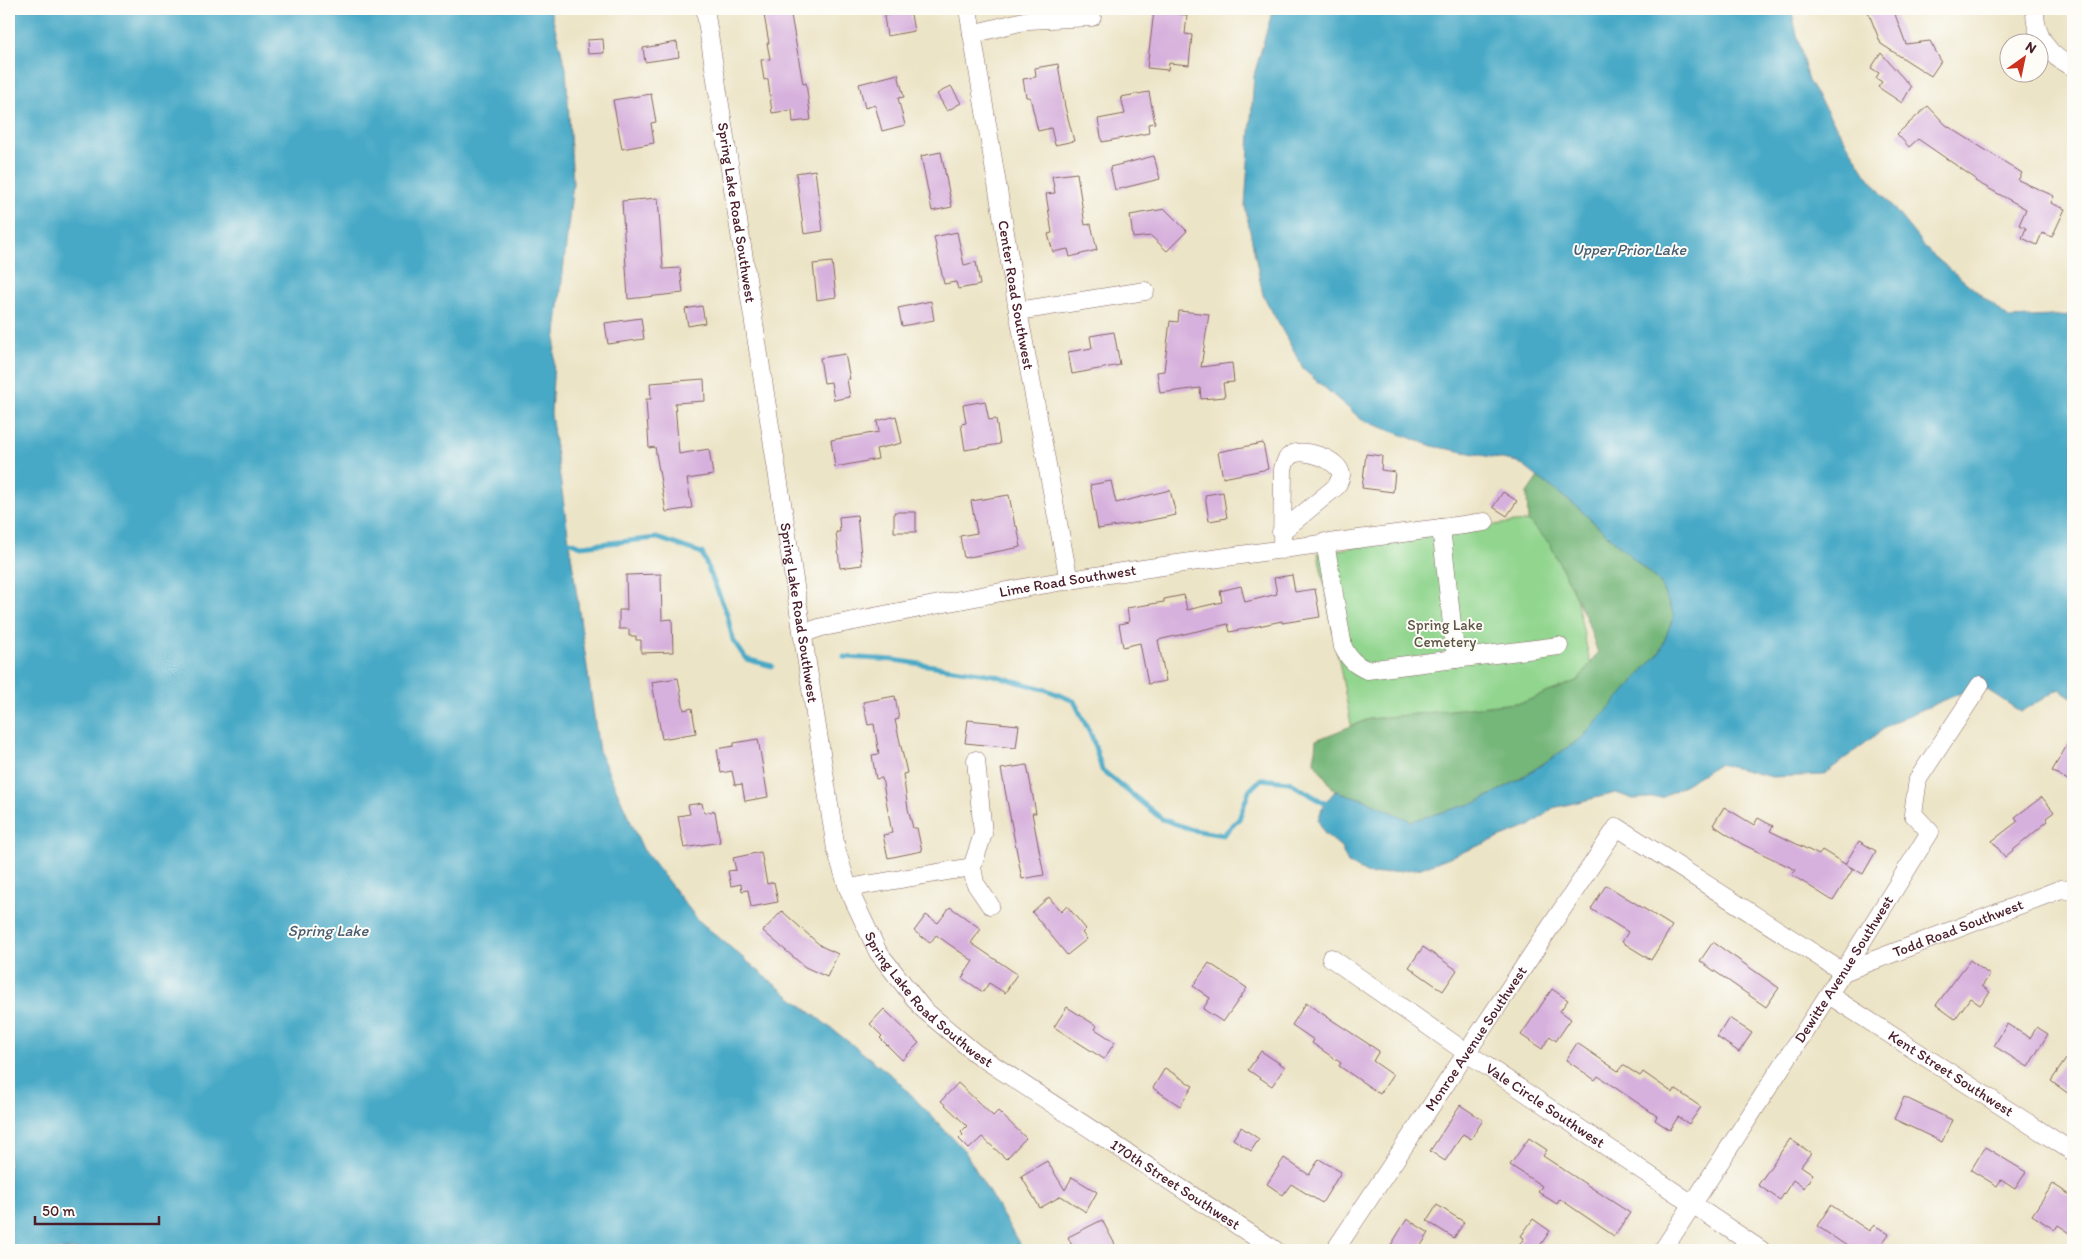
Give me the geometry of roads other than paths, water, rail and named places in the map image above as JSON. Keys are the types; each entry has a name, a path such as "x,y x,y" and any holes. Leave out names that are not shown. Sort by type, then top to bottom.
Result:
{"street":[{"name":"Spring Lake Road Southwest","path":"706,9 836,849 848,888 878,952 923,1009 975,1053 1075,1119"},
{"name":"Center Road Southwest","path":"968,9 1018,311 1069,580"},
{"path":"2035,9 2036,28 2043,43 2052,55 2073,67"},
{"path":"972,34 1028,20 1092,17"},
{"path":"1018,311 1145,291"},
{"path":"1296,453 1316,455 1333,462 1339,468 1341,476 1337,486 1282,541 1283,469 1289,456 1296,453"},
{"name":"Lime Road Southwest","path":"804,633 822,627 1282,541 1329,542 1484,522"},
{"path":"1442,528 1456,659"},
{"path":"1329,542 1343,647 1349,658 1357,666 1367,670 1559,646"},
{"name":"Dewitte Avenue Southwest","path":"1663,1250 1843,972 1930,832 1913,814 1918,779 1980,685"},
{"path":"976,760 983,834 972,867 975,883 990,905"},
{"name":"Monroe Avenue Southwest","path":"1335,1250 1617,827 1843,972"},
{"path":"848,888 972,867"},
{"name":"Todd Road Southwest","path":"1843,972 2061,888 2073,891"},
{"name":"Vale Circle Southwest","path":"1331,958 1467,1053 1761,1250"},
{"name":"Kent Street Southwest","path":"1828,995 2073,1152"},
{"name":"170th Street Southwest","path":"1075,1119 1276,1250"}],"water":[{"name":"Spring Lake","path":"9,9 550,9 566,68 573,183 555,343 551,414 599,751 643,849 698,920 773,983 895,1078 964,1150 1023,1250 9,1250"},
{"name":"Upper Prior Lake","path":"1273,9 1791,9 1808,81 1866,174 1929,252 2009,318 2073,315 2073,698 2059,689 2021,712 1980,685 1893,722 1823,775 1772,777 1719,764 1664,797 1633,799 1616,793 1553,808 1530,826 1421,868 1370,875 1348,863 1340,846 1324,833 1318,820 1323,806 1335,791 1366,800 1411,821 1478,802 1520,779 1582,738 1660,652 1674,615 1659,582 1577,507 1518,462 1432,446 1362,420 1304,370 1263,295 1245,206 1254,75"}],"waterway":[{"path":"565,540 581,546 657,538 702,553 727,614 733,640 746,659 772,666"},
{"path":"844,657 894,660 993,675 1047,690 1074,701 1092,737 1102,770 1162,819 1193,830 1223,835 1239,819 1249,791 1261,779 1289,782 1331,807"}],"park label":[{"name":"Spring Lake Cemetery","path":"1445,634"}]}
